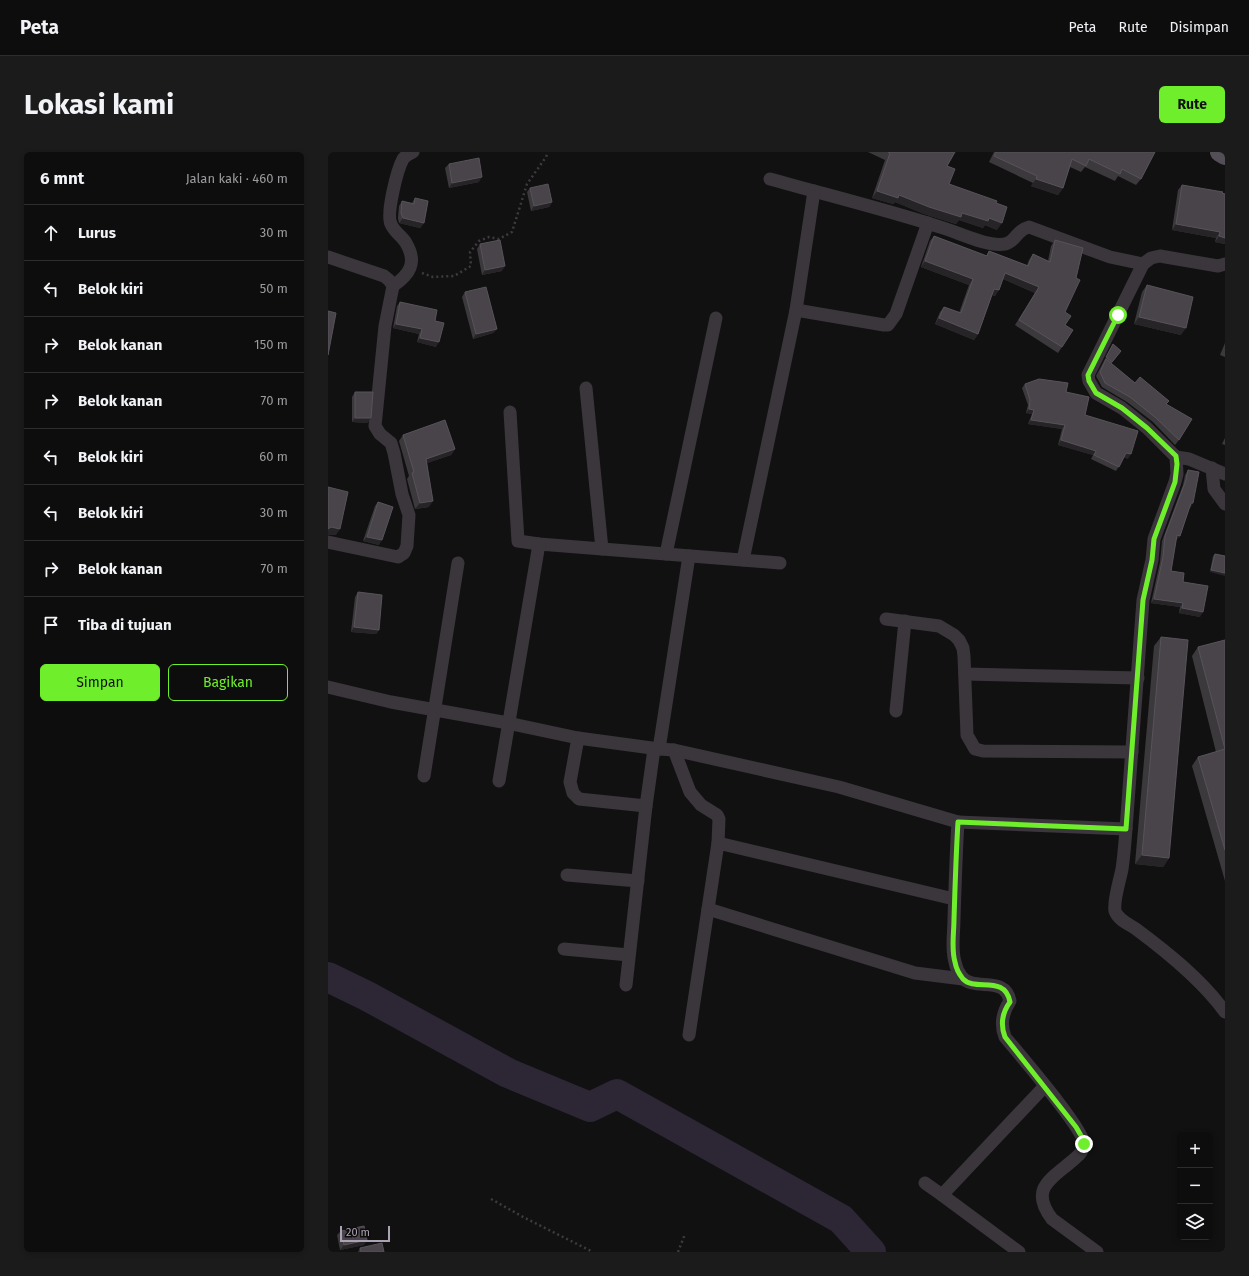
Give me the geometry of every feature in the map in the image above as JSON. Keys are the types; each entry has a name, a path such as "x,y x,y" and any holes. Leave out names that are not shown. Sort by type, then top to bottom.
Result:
{"main road":[{"path":"1220,152 1225,155"}],"street":[{"path":"392,286 404,278 410,271 411,255 406,243 390,224 389,218 397,172 404,158 413,152"},
{"path":"770,179 928,223 984,242 997,244 1010,242 1023,229 1029,228 1110,257 1143,264"},
{"path":"743,560 796,310 814,191"},
{"path":"796,310 888,325 896,314 928,223"},
{"path":"1225,264 1218,266 1160,256 1151,258 1143,264 1088,377 1096,393 1127,412 1152,432 1176,456 1189,459 1225,474"},
{"path":"328,257 384,276 389,280 392,286 385,326 374,426 390,443 394,453 402,494 409,515 407,546 404,553 398,557 328,542"},
{"path":"666,554 716,318"},
{"path":"586,388 602,549"},
{"path":"510,412 518,541 539,544 780,563"},
{"path":"1176,456 1177,474 1154,539 1152,560 1143,600 1126,829 1115,910 1120,918 1151,941 1192,976 1215,998 1225,1012"},
{"path":"1212,468 1214,489 1225,504"},
{"path":"499,781 539,544"},
{"path":"626,984 646,806 689,556"},
{"path":"424,776 458,563"},
{"path":"886,619 938,626 954,635 959,640 964,648 967,735 975,749 983,751 1132,752"},
{"path":"896,711 905,621"},
{"path":"965,674 1138,678"},
{"path":"328,686 391,702 508,723 578,738 656,749 674,750 839,787 958,822 1126,829"},
{"path":"578,738 570,782 573,793 578,798 646,806"},
{"path":"674,750 690,792 701,805 717,815 719,819 718,843 689,1035"},
{"path":"958,822 954,899 954,962 957,970 963,979 968,983 998,986 1010,997 1010,1002 1001,1022 1005,1037 1045,1086 1076,1127 1083,1139 1084,1144 1081,1154 1048,1182 1042,1191 1042,1197 1043,1205 1052,1219 1097,1252"},
{"path":"718,843 954,899"},
{"path":"567,875 638,880"},
{"path":"708,909 915,973 963,979"},
{"path":"564,950 629,955"},
{"path":"942,1195 1045,1086"},
{"path":"925,1183 1019,1252"}],"path":[{"path":"410,271 433,277 444,278 454,276 471,266 470,252 480,241 489,237 498,239 512,232 527,184 548,152"},
{"path":"492,1199 525,1218 594,1252"},
{"path":"678,1252 685,1234"}],"building":[{"path":"888,152 955,152 947,166 955,169 949,184 997,201 996,203 1007,207 1002,223 989,218 988,221 962,213 961,217 929,207 899,195 898,198 877,191 890,153"},
{"path":"996,152 1155,152 1141,179 1122,169 1120,174 1089,159 1086,166 1072,159 1063,188 1036,179 1037,176 994,156"},
{"path":"479,158 482,177 452,183 449,164"},
{"path":"548,184 552,202 534,206 530,188"},
{"path":"1182,185 1223,192 1222,193 1225,194 1225,238 1219,236 1220,232 1176,224"},
{"path":"415,198 428,201 424,223 403,218 401,213 402,201 414,204"},
{"path":"934,236 987,256 989,251 1028,266 1033,254 1050,262 1055,240 1083,248 1076,278 1080,280 1065,312 1071,316 1065,325 1073,330 1062,347 1019,320 1039,287 1005,273 999,290 994,289 978,334 939,318 944,307 961,313 973,279 925,261"},
{"path":"500,240 505,266 485,270 480,244"},
{"path":"1147,285 1193,297 1186,328 1139,317"},
{"path":"486,287 497,329 476,334 465,292"},
{"path":"400,302 437,310 435,321 444,323 439,342 420,338 422,329 396,324"},
{"path":"328,311 336,313 328,355"},
{"path":"1113,344 1121,351 1112,362 1106,357"},
{"path":"1106,359 1135,383 1140,377 1169,401 1166,404 1192,419 1179,440 1156,418 1130,397 1105,383 1100,372"},
{"path":"1039,379 1068,383 1066,392 1089,397 1085,415 1138,431 1131,454 1126,453 1119,467 1094,455 1096,451 1061,440 1065,425 1031,420 1034,410 1029,409 1030,400 1025,384"},
{"path":"355,392 373,392 371,418 355,418"},
{"path":"445,420 455,449 426,459 433,501 420,503 412,473 414,472 403,435"},
{"path":"1188,470 1199,472 1193,503 1191,503 1180,536 1177,535 1171,571 1184,573 1183,582 1208,586 1203,612 1182,608 1183,603 1154,599 1163,557 1165,536 1186,480"},
{"path":"328,487 348,492 340,529 331,527 328,529"},
{"path":"378,502 393,507 382,540 367,537"},
{"path":"1215,554 1225,556 1225,573 1211,570"},
{"path":"358,592 382,595 379,630 354,627"},
{"path":"1161,637 1188,640 1169,858 1142,855"},
{"path":"1225,640 1225,749 1198,647"},
{"path":"1225,749 1225,850 1198,757"},
{"path":"364,1226 367,1240 344,1245 341,1231"},
{"path":"382,1243 384,1252 361,1252 360,1248"}],"waterway":[{"path":"328,977 367,996 508,1073 590,1107 617,1094 841,1219 871,1252"}],"route":[{"path":"1084,1144 1083,1139 1076,1127 1005,1037 1001,1022 1010,1002 1010,997 998,986 968,983 960,976 954,962 954,899 958,822 1126,829 1143,600 1152,560 1154,539 1175,482 1177,464 1176,456 1166,445 1122,408 1096,393 1089,381 1088,375 1118,315"}]}
